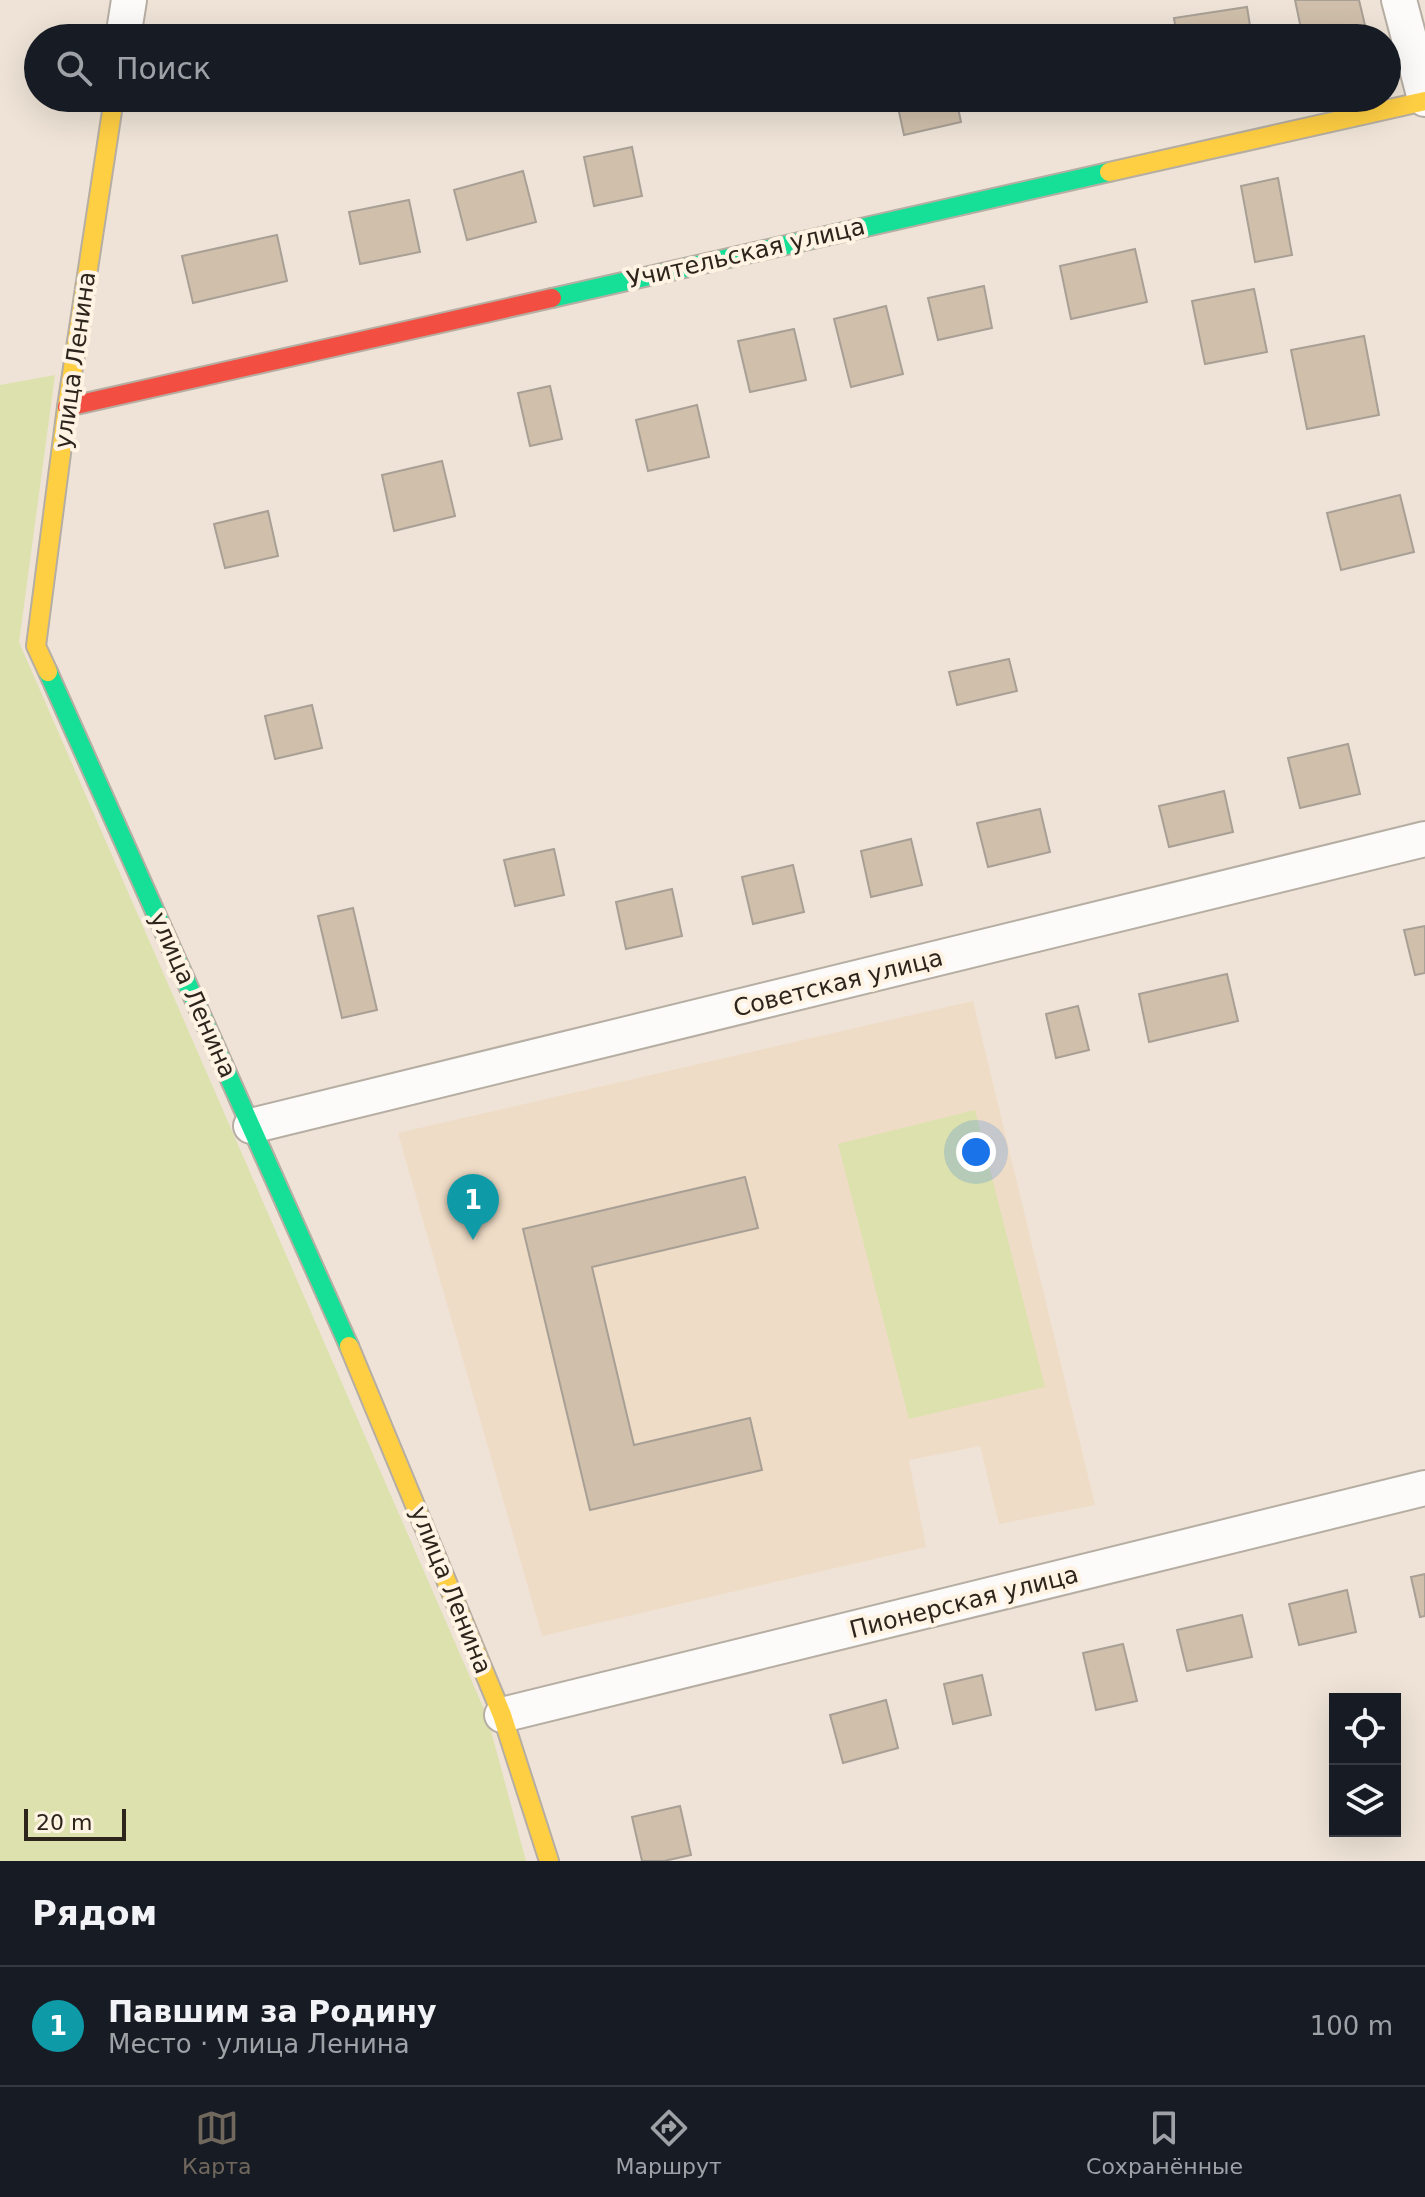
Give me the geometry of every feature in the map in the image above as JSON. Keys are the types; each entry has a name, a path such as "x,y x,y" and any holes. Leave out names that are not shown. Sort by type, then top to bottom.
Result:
{"street":[{"path":"125,24 129,0"},
{"path":"1399,0 1425,100"},
{"name":"Учительская улица","path":"1401,105 1425,100"},
{"name":"улица Ленина","path":"112,112 67,407 36,646 375,1405 502,1715 549,1861"},
{"name":"Учительская улица","path":"67,407 1372,112"},
{"name":"Советская улица","path":"251,1126 1425,839"},
{"name":"Пионерская улица","path":"502,1715 1425,1488"}],"shaded area":[{"path":"973,1001 1095,1505 999,1524 980,1446 909,1460 926,1547 542,1636 398,1133"}],"green space":[{"path":"55,375 19,642 487,1716 526,1861 0,1861 0,385"},
{"path":"975,1110 1045,1387 909,1419 838,1144"}],"building":[{"path":"1295,0 1359,0 1365,24 1300,24"},
{"path":"1247,7 1250,24 1175,24 1174,18"},
{"path":"899,112 959,112 961,122 904,135"},
{"path":"632,147 642,196 594,206 584,157"},
{"path":"523,171 536,222 467,240 454,190"},
{"path":"1278,178 1292,255 1255,262 1241,186"},
{"path":"409,200 420,252 360,264 349,212"},
{"path":"277,235 287,281 193,303 182,256"},
{"path":"1135,249 1147,302 1071,319 1060,266"},
{"path":"984,286 992,328 938,340 928,298"},
{"path":"1254,289 1267,352 1205,364 1192,301"},
{"path":"886,306 903,374 851,387 834,319"},
{"path":"794,329 806,380 750,392 738,341"},
{"path":"1364,336 1379,415 1307,429 1291,350"},
{"path":"550,386 562,439 530,446 518,393"},
{"path":"697,405 709,457 648,471 636,420"},
{"path":"442,461 455,516 394,531 382,475"},
{"path":"1400,495 1414,552 1341,570 1327,513"},
{"path":"268,511 278,556 225,568 214,524"},
{"path":"1009,659 1017,691 957,705 949,672"},
{"path":"312,705 322,748 275,759 265,716"},
{"path":"1348,744 1360,794 1300,808 1288,758"},
{"path":"1224,791 1233,832 1169,847 1159,806"},
{"path":"1040,809 1050,852 988,867 977,823"},
{"path":"911,839 922,885 871,897 861,851"},
{"path":"554,849 564,895 515,906 504,860"},
{"path":"793,865 804,912 753,924 742,877"},
{"path":"672,889 682,936 626,949 616,902"},
{"path":"353,908 377,1010 342,1018 318,916"},
{"path":"1425,926 1425,973 1415,975 1404,930"},
{"path":"1227,974 1238,1021 1149,1042 1139,994"},
{"path":"1078,1006 1089,1050 1056,1058 1046,1014"},
{"path":"745,1177 758,1228 592,1267 634,1445 750,1418 762,1470 590,1510 523,1229"},
{"path":"1425,1574 1425,1616 1420,1617 1411,1577"},
{"path":"1347,1590 1356,1632 1299,1645 1289,1604"},
{"path":"1242,1615 1252,1657 1187,1671 1177,1630"},
{"path":"1123,1644 1137,1701 1096,1710 1083,1653"},
{"path":"982,1675 991,1715 953,1724 944,1684"},
{"path":"886,1700 898,1748 843,1763 830,1715"},
{"path":"680,1806 691,1855 664,1861 642,1861 632,1817"}],"traffic: fast":[{"path":"552,298 1109,172"},
{"path":"48,672 349,1346"}],"traffic: slow":[{"path":"1401,106 1425,101"},
{"path":"48,672 36,646 67,407 112,112"},
{"path":"1109,172 1376,112"},
{"path":"349,1346 502,1715 549,1861"}],"traffic: jam":[{"path":"67,407 552,298"}],"place":[{"name":"Павшим за Родину","path":"473,1240"}]}
